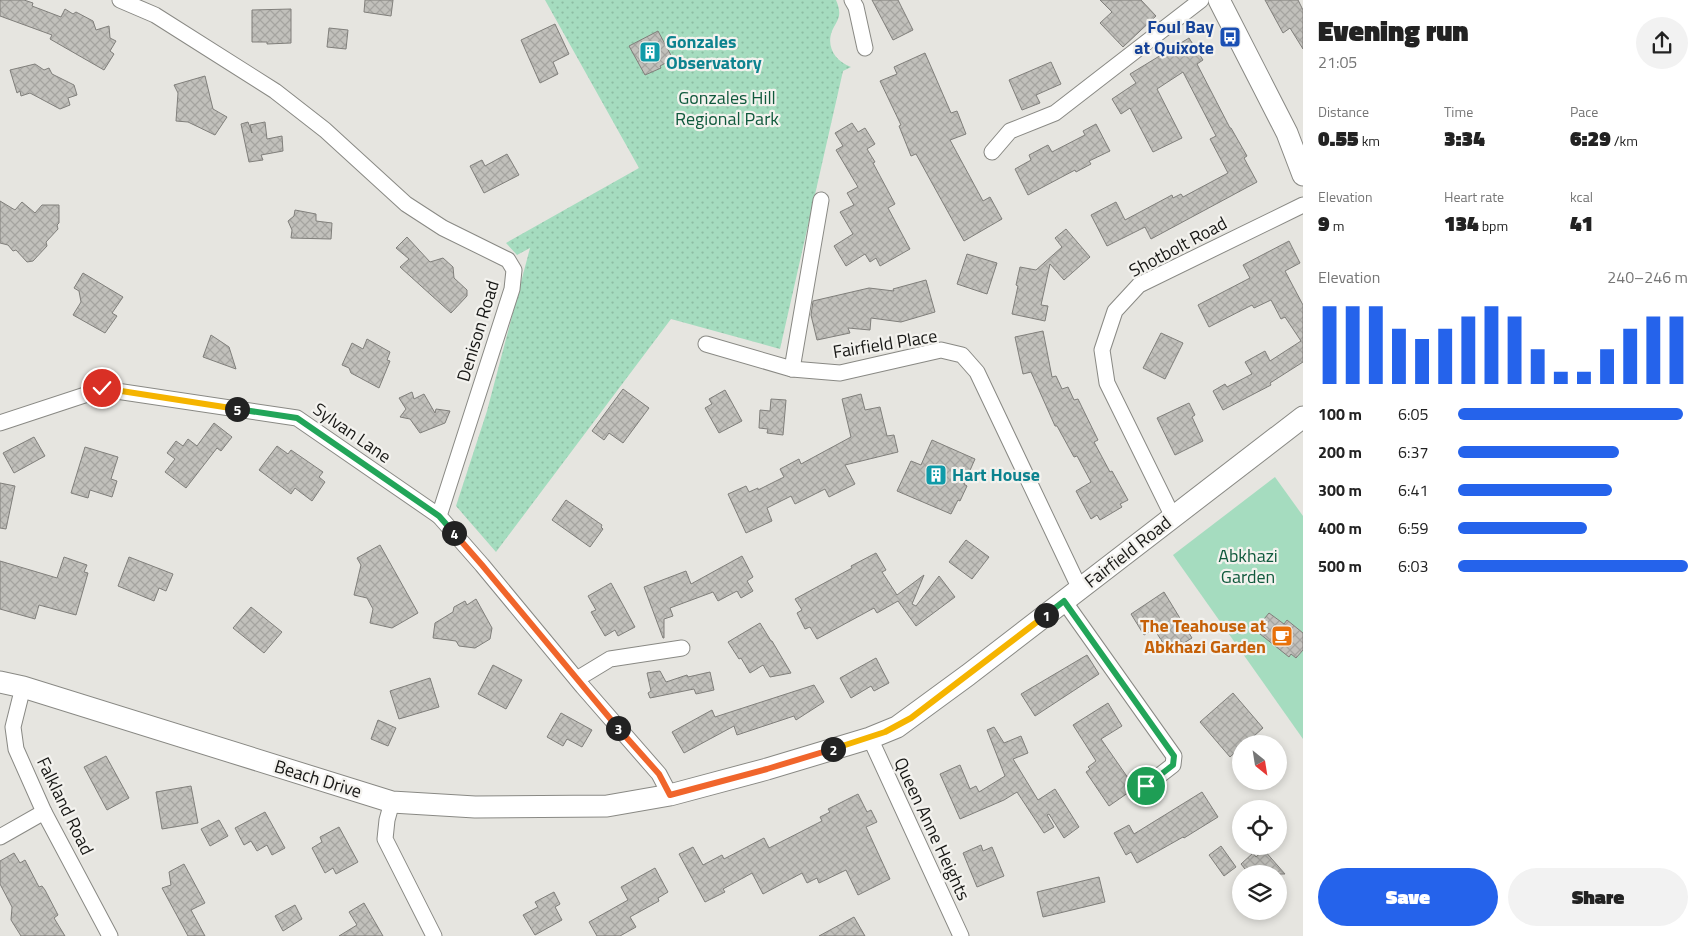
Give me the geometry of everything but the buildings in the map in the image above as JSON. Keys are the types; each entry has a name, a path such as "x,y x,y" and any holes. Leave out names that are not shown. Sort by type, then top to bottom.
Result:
{"street":[{"name":"Denison Road","path":"120,0 155,15 275,90 325,130 406,204 443,228 508,260 514,270 512,289 439,516"},
{"path":"852,0 856,8 864,48"},
{"path":"992,152 1010,131 1055,113 1201,0"},
{"path":"1219,0 1287,133 1303,175"},
{"path":"792,369 821,200"},
{"name":"Shotbolt Road","path":"1173,517 1107,383 1102,350 1115,311 1139,285 1303,205"},
{"name":"Fairfield Place","path":"706,344 792,369 840,373 941,350 962,355 977,372 1072,595 1174,756 1173,765 1146,786"},
{"name":"Sylvan Lane","path":"0,423 102,388 297,418 439,516"},
{"name":"Fairfield Road","path":"646,800 767,769 870,738 897,727 1303,417"},
{"path":"439,516 576,679 659,774 670,795"},
{"path":"576,679 610,659 682,648"},
{"name":"Beach Drive","path":"0,682 23,687 392,802 475,807 607,806 646,800"},
{"name":"Falkland Road","path":"23,687 13,727 16,749 44,812 110,936"},
{"name":"Queen Anne Heights","path":"870,738 961,936"},
{"path":"392,802 387,820 385,839 434,936"},
{"path":"0,837 44,812"}],"green space":[{"name":"Gonzales Hill Regional Park","path":"545,0 836,0 839,14 830,37 831,48 840,61 851,67 843,71 780,349 671,319 496,552 456,506 487,411 530,248 517,255 506,243 639,168"},
{"name":"Abkhazi Garden","path":"1275,477 1303,516 1303,739 1173,555"}],"place":[{"name":"Foul Bay at Quixote","path":"1230,37"},
{"name":"Gonzales Observatory","path":"650,52"},
{"name":"Hart House","path":"936,475"},
{"name":"The Teahouse at Abkhazi Garden","path":"1282,636"}],"route":[{"path":"102,388 297,418 439,516 659,774 670,795 767,769 870,738 897,727 1064,601 1174,756 1173,765 1146,786"}]}
